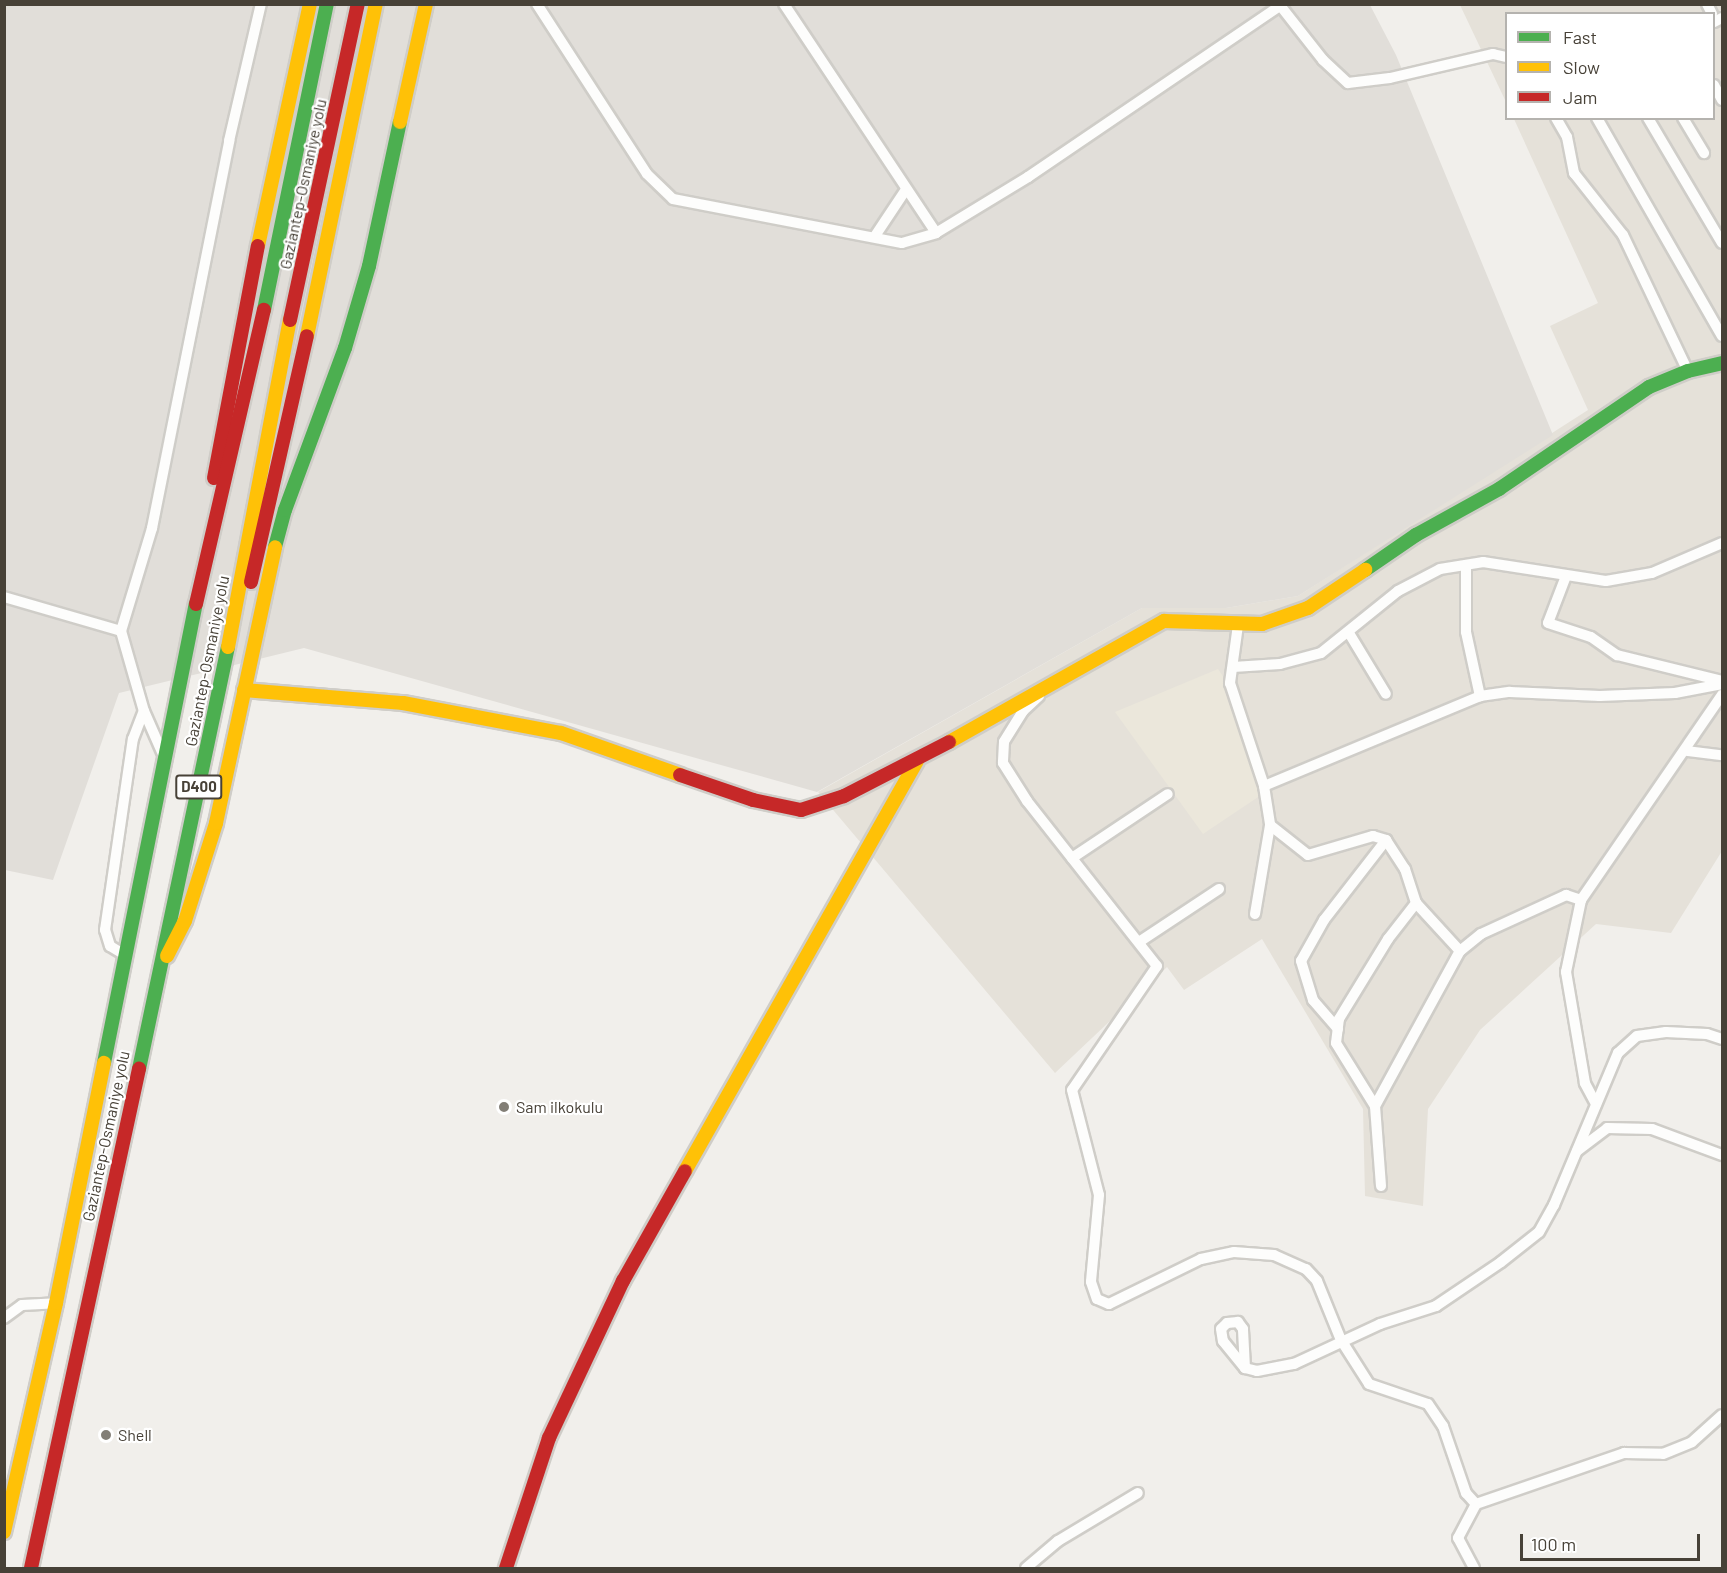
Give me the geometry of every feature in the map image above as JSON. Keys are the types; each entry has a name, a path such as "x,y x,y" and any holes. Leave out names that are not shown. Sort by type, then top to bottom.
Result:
{"main road":[{"name":"Gaziantep-Osmaniye yolu","path":"4,1532 56,1303 187,643 244,407 327,4"},
{"name":"Gaziantep-Osmaniye yolu","path":"31,1569 228,641 269,418 358,4"},
{"name":"D400","path":"228,641 253,576 291,415 376,4"},
{"name":"D400","path":"371,34 386,4"},
{"path":"159,965 175,944 185,921 216,823 285,510 345,348 369,266 426,4"},
{"name":"D400","path":"187,643 194,568 276,148 309,6"},
{"path":"244,690 403,703 561,733 753,800 801,810 844,796 917,760 1164,621 1191,619 1239,625 1262,624 1308,608 1416,535 1492,494 1613,408 1648,387 1688,371 1722,363"},
{"path":"506,1569 549,1438 604,1320 917,760"}],"street":[{"path":"164,755 144,711 121,631 152,528 229,141 261,4"},
{"path":"537,4 647,174 673,199 902,243 936,233 1028,177 1280,5 1323,60 1348,82 1390,78 1493,54 1505,57"},
{"path":"784,4 905,191 936,233"},
{"path":"1557,120 1567,137 1574,173 1623,235 1688,371"},
{"path":"1598,120 1722,336"},
{"path":"1649,120 1722,243"},
{"path":"1684,120 1704,153"},
{"path":"875,236 905,191"},
{"path":"1233,668 1304,658 1321,653 1349,633 1398,591 1440,569 1483,562 1566,576 1606,580 1652,573 1722,543"},
{"path":"1466,565 1466,632 1480,696"},
{"path":"1566,576 1548,623 1591,637 1617,655 1722,683"},
{"path":"4,597 121,631"},
{"path":"1239,625 1230,683 1264,786 1270,825 1255,914"},
{"path":"1349,633 1386,694"},
{"path":"1054,681 1023,711 1004,742 1003,764 1072,858 1157,966 1072,1090 1099,1194 1091,1282 1097,1299 1109,1304 1201,1259 1234,1252 1274,1255 1306,1269 1317,1281 1341,1340 1369,1384 1428,1404 1443,1426 1466,1493 1476,1504"},
{"path":"1264,786 1480,696 1510,692 1557,696 1675,693 1722,683"},
{"path":"1596,1104 1585,1083 1566,972 1581,900 1687,751 1722,695"},
{"path":"125,955 110,946 105,930 133,740 144,711"},
{"path":"1687,751 1722,755"},
{"path":"1072,858 1168,794"},
{"path":"1270,825 1308,855 1373,836 1386,840 1405,869 1416,903 1460,951"},
{"path":"1338,1029 1313,1000 1301,961 1324,920 1386,840"},
{"path":"1139,942 1219,889"},
{"path":"1375,1106 1460,951 1481,934 1566,895 1581,900"},
{"path":"1381,1186 1375,1106 1336,1043 1339,1019 1388,939 1416,903"},
{"path":"1245,1368 1257,1371 1294,1364 1341,1340 1436,1306 1501,1262 1539,1232 1618,1053 1637,1036 1666,1032 1707,1034 1722,1039"},
{"path":"1574,1153 1606,1128 1629,1128 1652,1129 1722,1155"},
{"path":"4,1318 22,1305 56,1303"},
{"path":"1474,1569 1458,1538 1476,1504 1624,1454 1663,1454 1692,1442 1722,1416"},
{"path":"1026,1569 1067,1534 1138,1494"}],"shaded area":[{"path":"5,5 1370,5 1396,55 1553,435 1298,596 1226,608 1142,608 817,792 304,648 119,693 53,880 5,870"},
{"path":"1460,5 1722,5 1722,851 1671,933 1596,924 1480,1030 1428,1109 1423,1206 1365,1196 1363,1109 1262,939 1184,990 1167,967 1055,1073 818,792 1142,608 1226,608 1298,596 1588,410 1550,326 1598,303 1514,120 1715,120 1715,12 1505,12 1505,100"},
{"path":"1218,669 1235,694 1270,789 1203,834 1115,712"}],"traffic: fast":[{"path":"264,310 327,4"},
{"path":"275,547 285,510 345,348 369,266 400,122"},
{"path":"1365,570 1416,535 1499,489 1649,387 1688,371 1722,363"},
{"path":"104,1063 196,604"},
{"path":"139,1069 228,647"}],"traffic: slow":[{"path":"258,246 310,4"},
{"path":"307,336 376,4"},
{"path":"400,122 426,4"},
{"path":"228,647 290,320"},
{"path":"167,956 185,921 216,823 275,547"},
{"path":"949,742 1164,621 1262,624 1308,608 1365,570"},
{"path":"244,690 403,703 561,733 680,775"},
{"path":"685,1171 917,761"},
{"path":"4,1532 56,1303 104,1063"}],"traffic: jam":[{"path":"290,320 358,4"},
{"path":"214,478 258,246"},
{"path":"196,604 264,310"},
{"path":"251,582 307,336"},
{"path":"680,775 753,800 801,810 844,796 949,742"},
{"path":"31,1568 139,1069"},
{"path":"506,1568 549,1438 623,1281 685,1171"}],"place":[{"name":"Sam ilkokulu","path":"504,1107"},
{"name":"Shell","path":"106,1435"}]}
